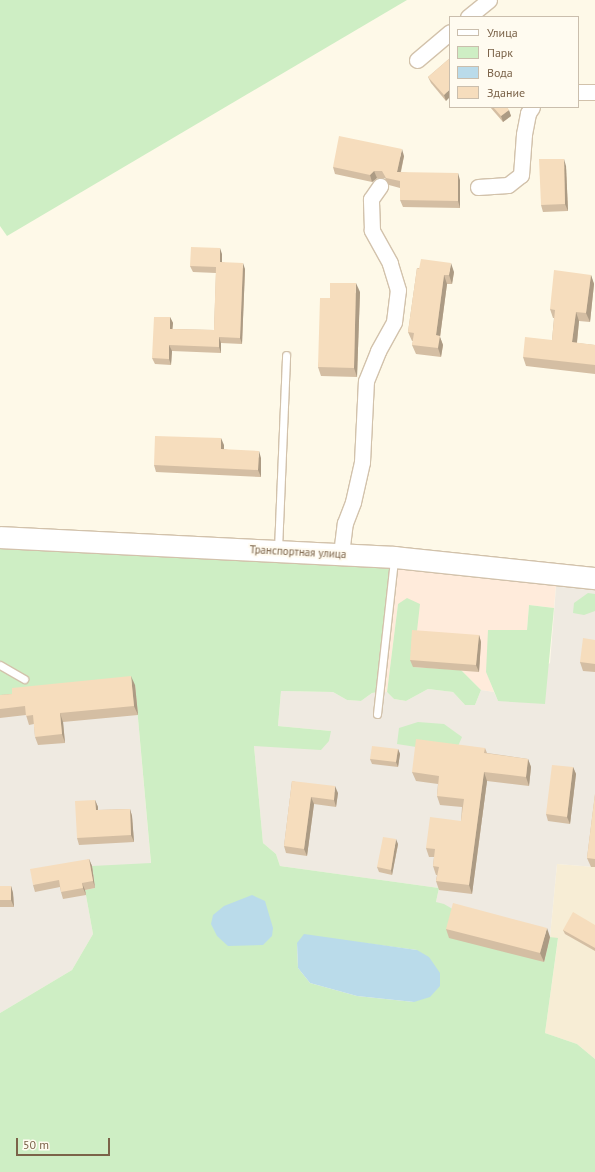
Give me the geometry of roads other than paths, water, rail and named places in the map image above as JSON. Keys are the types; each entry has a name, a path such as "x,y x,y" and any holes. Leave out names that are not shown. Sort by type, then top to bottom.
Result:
{"main road":[{"name":"Транспортная улица","path":"0,537 394,557 595,578"}],"street":[{"path":"469,16 488,0"},
{"path":"417,60 449,33"},
{"path":"579,92 595,92"},
{"path":"478,187 508,185 521,175 524,134 528,113 531,108"},
{"path":"341,554 346,524 353,502 362,462 366,381 378,351 394,322 398,290 390,263 372,230 371,198 380,186"}],"lane":[{"path":"278,551 286,355"},
{"path":"377,714 394,557"},
{"path":"0,665 24,679"}],"water":[{"path":"252,895 265,901 273,928 272,936 263,945 228,946 217,936 211,924 213,915 224,906"},
{"path":"304,934 417,950 429,957 440,973 440,986 430,997 414,1002 357,996 310,983 298,968 297,943"}]}
